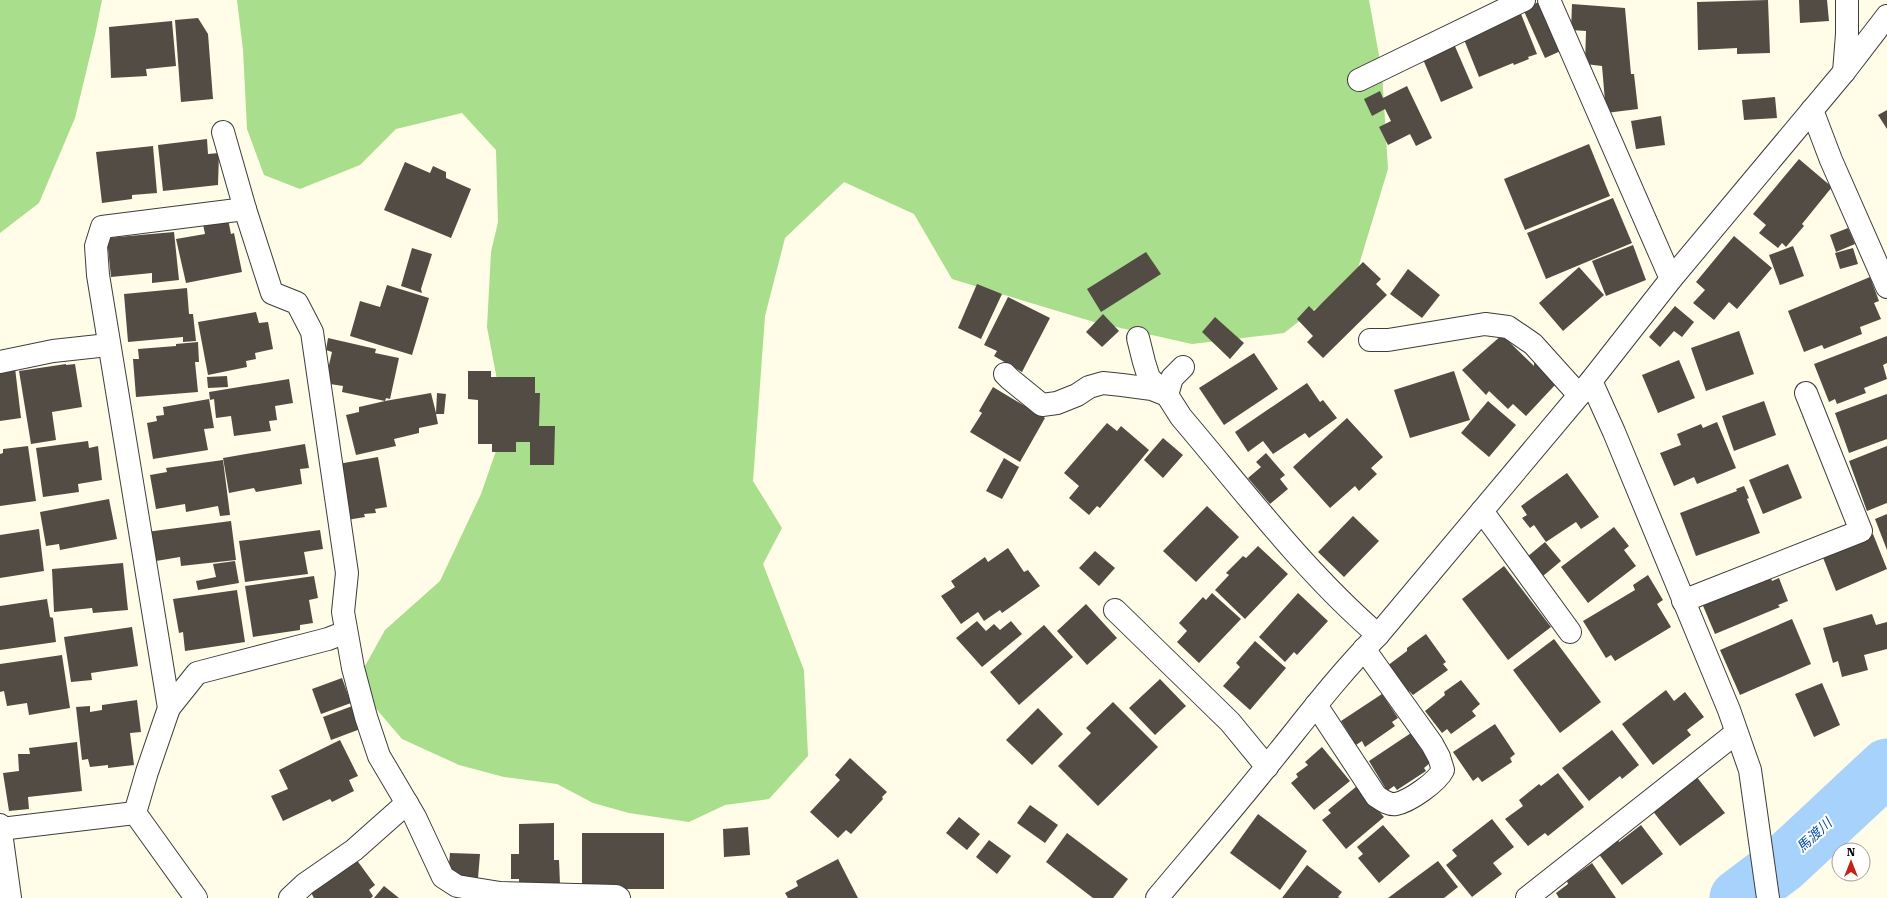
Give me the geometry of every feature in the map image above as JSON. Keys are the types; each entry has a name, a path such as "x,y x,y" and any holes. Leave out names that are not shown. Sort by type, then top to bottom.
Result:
{"street":[{"path":"1358,80 1524,0"},
{"path":"1549,0 1671,279"},
{"path":"1844,72 1847,34 1847,0"},
{"path":"1157,898 1267,767 1316,705 1585,388 1671,279 1844,72 1887,16"},
{"path":"1812,110 1831,160 1887,287"},
{"path":"223,132 244,209 272,293 297,303 312,332 347,573 343,612 346,632 353,668 366,717 379,756 415,817 440,873 448,882 457,886 500,893 616,896 619,898"},
{"path":"169,708 108,345 97,268 96,246 102,227 244,209"},
{"path":"1370,340 1388,340 1485,324 1508,327 1533,344 1585,388 1614,432 1729,710 1750,770 1768,898"},
{"path":"1138,338 1150,378 1167,395 1181,417 1299,556 1363,622 1371,642 1439,757 1443,770 1440,776 1409,799 1395,804 1386,803 1376,796 1316,705"},
{"path":"0,362 53,351 108,345"},
{"path":"1167,395 1172,378 1183,367"},
{"path":"1006,374 1010,380 1042,405 1057,403 1077,395 1089,387 1103,383 1152,390 1167,395"},
{"path":"1683,601 1862,531 1806,393"},
{"path":"1482,510 1570,632"},
{"path":"1115,610 1230,722 1267,767"},
{"path":"135,813 146,772 169,708 197,673 328,639 346,632"},
{"path":"1527,898 1736,733"},
{"path":"290,898 305,884 354,850 407,803"},
{"path":"0,829 135,813"},
{"path":"135,813 196,898"},
{"path":"0,825 10,898"}],"green space":[{"path":"0,0 102,0 75,118 39,203 0,233"},
{"path":"237,0 1369,0 1382,72 1388,169 1355,278 1284,333 1192,344 1094,322 952,279 914,214 844,182 785,238 765,316 753,481 782,528 763,564 804,670 808,756 769,799 725,805 689,822 629,813 593,803 557,784 504,777 459,765 402,739 355,684 385,630 440,581 481,494 496,451 498,385 487,327 491,252 498,222 496,150 462,113 396,129 360,165 300,189 264,175 247,129 243,50"}],"building":[{"path":"1768,0 1770,53 1737,54 1737,48 1698,50 1697,2"},
{"path":"1799,0 1827,0 1829,21 1800,23"},
{"path":"1541,1 1563,50 1545,58 1523,9"},
{"path":"1572,4 1625,8 1631,74 1634,74 1638,109 1606,113 1602,66 1585,64 1586,31 1571,30"},
{"path":"1521,14 1537,54 1514,65 1513,63 1479,77 1463,37"},
{"path":"198,18 208,34 213,99 181,102 175,20"},
{"path":"172,21 176,66 146,69 147,76 111,78 109,27"},
{"path":"1454,44 1473,88 1441,102 1422,57"},
{"path":"1407,86 1432,138 1416,146 1410,134 1388,145 1379,127 1391,121 1385,109 1372,116 1364,99 1380,91 1383,98"},
{"path":"1775,97 1777,118 1744,120 1742,100"},
{"path":"1887,110 1887,129 1878,115"},
{"path":"1661,116 1665,145 1636,149 1631,121"},
{"path":"207,139 208,154 219,153 218,185 163,191 158,145"},
{"path":"1589,144 1610,196 1525,230 1504,179"},
{"path":"153,146 157,193 132,195 132,199 102,203 96,152"},
{"path":"1799,159 1832,187 1802,224 1804,226 1786,247 1782,243 1778,248 1759,233 1766,225 1753,214"},
{"path":"405,162 430,173 433,166 446,172 446,178 471,189 451,238 384,210"},
{"path":"1613,198 1632,243 1546,279 1527,233"},
{"path":"228,219 231,234 234,233 242,272 186,283 176,239 205,234 203,224"},
{"path":"1848,228 1855,244 1836,252 1830,235"},
{"path":"174,232 179,280 152,283 152,273 111,277 107,238"},
{"path":"1734,236 1772,268 1737,309 1729,302 1714,320 1693,303 1705,290 1696,282"},
{"path":"1633,245 1646,280 1606,296 1592,261"},
{"path":"1793,246 1804,276 1780,285 1769,255"},
{"path":"412,248 432,254 421,289 422,293 401,286"},
{"path":"1853,248 1858,264 1840,269 1835,253"},
{"path":"1146,252 1161,274 1101,312 1087,289"},
{"path":"1363,262 1381,279 1376,284 1387,295 1323,358 1307,342 1313,336 1297,319 1309,306 1314,311"},
{"path":"1579,267 1604,295 1563,331 1539,303"},
{"path":"1408,269 1440,295 1422,318 1390,294"},
{"path":"1870,277 1879,301 1874,303 1881,319 1860,327 1862,334 1824,349 1822,345 1804,352 1788,311"},
{"path":"977,284 1002,294 981,339 958,328"},
{"path":"387,285 429,298 412,355 350,336 360,301 380,307"},
{"path":"187,288 189,314 193,314 196,341 183,342 183,337 128,342 124,294"},
{"path":"1008,297 1050,318 1022,372 994,356 997,351 984,345"},
{"path":"1675,306 1694,322 1682,337 1674,331 1660,347 1649,337"},
{"path":"256,312 259,323 268,322 273,349 255,353 256,359 246,361 247,367 208,375 198,322"},
{"path":"1103,314 1119,331 1102,347 1086,332"},
{"path":"1215,317 1244,343 1230,359 1202,332"},
{"path":"1739,331 1754,374 1706,391 1691,348"},
{"path":"1502,335 1534,366 1534,362 1555,385 1526,416 1513,404 1508,409 1489,391 1486,395 1462,370"},
{"path":"1887,336 1887,363 1883,365 1887,379 1864,388 1866,393 1837,404 1835,399 1829,402 1814,364"},
{"path":"328,338 376,349 375,353 399,358 390,399 386,398 385,401 342,392 343,386 330,384 331,379 326,378 332,352 326,350"},
{"path":"198,342 199,362 195,362 198,392 136,397 133,359 139,359 138,349 176,346 176,344"},
{"path":"1254,353 1278,389 1224,425 1199,388"},
{"path":"1679,360 1695,398 1658,413 1642,375"},
{"path":"75,364 82,407 52,412 56,440 31,444 19,371"},
{"path":"15,368 21,418 0,421 0,370"},
{"path":"468,371 491,371 491,377 535,377 535,393 540,393 539,426 555,426 554,465 530,465 530,442 516,442 516,452 492,452 492,444 478,444 478,400 468,399"},
{"path":"1454,371 1470,420 1410,438 1394,390"},
{"path":"227,376 228,387 208,388 207,377"},
{"path":"289,379 293,403 275,406 277,420 269,421 271,431 234,436 231,416 216,418 214,399 210,400 209,392"},
{"path":"1307,383 1320,402 1323,400 1337,418 1309,438 1305,433 1273,454 1263,441 1248,452 1235,432"},
{"path":"993,387 1045,418 1020,462 970,432 982,413 979,411"},
{"path":"431,393 436,413 437,393 446,394 444,414 436,414 438,424 419,428 419,433 394,439 396,446 356,455 346,415 359,412 359,407"},
{"path":"1887,394 1887,439 1849,453 1835,413"},
{"path":"209,399 214,428 204,429 208,450 153,459 147,423 157,421 156,416 164,415 163,407"},
{"path":"1488,401 1516,425 1489,457 1461,433"},
{"path":"1764,401 1776,435 1734,451 1722,416"},
{"path":"1347,418 1383,457 1371,468 1377,474 1359,491 1355,486 1330,508 1293,467"},
{"path":"1717,422 1736,468 1697,484 1694,477 1674,486 1660,453 1681,445 1677,434 1701,424 1703,428"},
{"path":"1107,423 1117,431 1121,426 1149,450 1100,508 1097,506 1089,515 1069,498 1079,486 1064,473"},
{"path":"1163,438 1183,455 1163,478 1144,460"},
{"path":"88,441 89,448 98,446 102,480 78,484 79,492 43,497 36,448"},
{"path":"305,444 309,468 300,469 302,484 256,492 254,488 229,493 223,458"},
{"path":"28,446 36,501 0,506 0,454 3,453 3,449"},
{"path":"1887,446 1887,503 1867,511 1849,461"},
{"path":"1266,453 1285,475 1280,479 1288,489 1270,504 1248,478 1261,467 1256,462"},
{"path":"378,457 387,507 375,509 376,513 364,514 365,517 347,520 338,464"},
{"path":"1004,458 1019,467 1002,499 986,491"},
{"path":"223,460 230,515 220,516 218,506 186,512 185,504 156,509 150,475 167,472 166,468"},
{"path":"1788,464 1802,498 1763,514 1749,480"},
{"path":"1567,473 1599,517 1581,529 1576,522 1546,542 1534,525 1530,528 1522,518 1527,515 1521,506"},
{"path":"1744,486 1749,498 1747,499 1760,533 1696,556 1680,513 1737,491 1736,489"},
{"path":"109,499 117,539 60,550 59,544 46,546 40,512"},
{"path":"1207,506 1239,537 1196,582 1163,551"},
{"path":"1887,514 1887,550 1875,519"},
{"path":"1353,516 1379,541 1344,577 1318,552"},
{"path":"231,521 236,560 181,566 180,557 150,562 146,532"},
{"path":"1614,527 1629,546 1624,550 1636,566 1588,603 1561,567"},
{"path":"39,529 44,571 0,578 0,535"},
{"path":"320,530 323,549 304,552 308,574 245,582 239,541"},
{"path":"1873,534 1887,569 1836,591 1822,555"},
{"path":"1545,542 1561,561 1543,576 1527,557"},
{"path":"1258,546 1288,574 1245,619 1215,590 1229,575 1226,573 1243,556 1246,558"},
{"path":"1008,548 1024,572 1028,570 1040,586 1002,613 1000,610 984,621 978,612 961,624 941,596 955,587 951,581 985,557 988,562"},
{"path":"1095,551 1115,568 1099,586 1079,568"},
{"path":"235,561 239,583 198,590 196,581 216,577 213,564"},
{"path":"123,563 128,610 93,613 92,608 54,612 52,569"},
{"path":"1504,566 1551,627 1508,660 1462,599"},
{"path":"1769,573 1772,581 1779,578 1788,601 1778,605 1780,607 1715,634 1701,601"},
{"path":"1648,575 1663,600 1657,604 1671,627 1615,661 1611,655 1606,658 1583,621 1635,590 1633,585"},
{"path":"314,576 318,598 309,600 313,623 300,625 300,630 253,637 245,586"},
{"path":"237,590 245,642 185,651 183,632 179,633 173,599"},
{"path":"1212,593 1241,619 1199,663 1177,642 1187,631 1179,623 1203,597 1206,600"},
{"path":"1298,593 1328,621 1297,655 1294,652 1285,662 1259,637"},
{"path":"47,599 50,617 53,618 56,642 0,650 0,606"},
{"path":"1086,604 1117,638 1087,665 1057,631"},
{"path":"1872,614 1876,625 1887,622 1887,649 1864,655 1868,670 1842,677 1838,661 1833,663 1823,628"},
{"path":"1792,619 1811,664 1740,695 1720,650"},
{"path":"977,621 986,631 994,624 1000,630 1011,621 1022,634 982,667 956,638"},
{"path":"1044,625 1073,657 1019,705 990,672"},
{"path":"132,627 138,666 91,673 92,680 71,682 64,637"},
{"path":"1426,634 1446,662 1443,664 1448,670 1413,695 1409,691 1406,692 1387,666 1407,651 1407,648"},
{"path":"1554,639 1601,702 1560,733 1513,670"},
{"path":"1255,641 1286,668 1250,710 1223,686 1240,667 1236,663"},
{"path":"62,655 70,708 29,715 27,703 7,706 4,691 0,692 0,664"},
{"path":"342,678 351,703 321,714 312,689"},
{"path":"1160,679 1186,706 1155,735 1129,708"},
{"path":"1461,680 1480,704 1472,711 1476,716 1451,734 1447,729 1442,733 1425,711 1445,695 1444,692"},
{"path":"1822,683 1840,725 1814,737 1795,694"},
{"path":"1666,690 1674,701 1685,692 1704,717 1687,730 1691,735 1653,765 1622,724"},
{"path":"1382,694 1398,718 1392,722 1395,726 1365,747 1362,741 1356,745 1341,721"},
{"path":"137,700 141,732 130,733 134,765 108,768 108,765 90,767 88,759 82,760 76,707 90,706 90,712 102,710 102,705"},
{"path":"1113,702 1158,747 1098,806 1058,766 1091,733 1086,728"},
{"path":"355,705 363,728 331,740 323,717"},
{"path":"1038,708 1063,734 1032,765 1006,740"},
{"path":"1495,724 1515,754 1510,758 1512,762 1482,782 1478,777 1473,781 1453,752"},
{"path":"1612,730 1639,765 1622,779 1620,776 1589,801 1562,768"},
{"path":"1411,733 1430,763 1424,768 1426,771 1397,790 1394,786 1387,791 1369,761"},
{"path":"340,740 358,776 349,780 354,791 332,802 330,799 283,821 271,796 288,789 279,770"},
{"path":"77,742 82,791 28,797 29,809 9,811 3,773 19,771 18,754 30,754 29,748"},
{"path":"1322,747 1350,781 1314,810 1291,783 1298,777 1296,774 1308,765 1305,762"},
{"path":"850,758 887,792 882,797 883,799 851,834 846,830 838,838 810,812 840,780 835,775"},
{"path":"1558,773 1584,807 1548,836 1545,833 1528,846 1505,819 1523,806 1519,800 1539,784 1541,786"},
{"path":"1696,776 1725,813 1680,846 1652,810"},
{"path":"1357,786 1384,817 1346,849 1322,820 1331,813 1328,810"},
{"path":"1030,805 1058,825 1045,843 1017,823"},
{"path":"1258,814 1307,851 1280,890 1230,853"},
{"path":"959,817 980,834 967,850 946,833"},
{"path":"1492,819 1514,847 1493,863 1502,874 1472,897 1446,865 1457,856 1452,850"},
{"path":"554,823 554,860 559,860 560,884 519,885 519,879 511,879 511,854 519,854 519,824"},
{"path":"1383,825 1410,856 1379,883 1358,858 1363,854 1357,847"},
{"path":"1641,825 1663,854 1622,885 1598,853 1617,839 1619,842"},
{"path":"748,827 750,855 724,857 723,829"},
{"path":"582,833 664,833 664,889 613,889 613,885 582,885"},
{"path":"1067,833 1128,879 1113,898 1093,898 1046,862"},
{"path":"989,840 1011,856 997,874 976,857"},
{"path":"450,853 480,854 478,878 448,876"},
{"path":"356,859 375,885 369,890 373,896 371,898 314,898 310,891"},
{"path":"838,859 858,898 788,898 785,893 798,886 796,881"},
{"path":"1438,861 1458,887 1444,898 1388,898"},
{"path":"1592,863 1616,898 1559,898 1556,893 1568,884 1567,881"},
{"path":"1307,865 1342,892 1338,897 1340,898 1282,898"},
{"path":"384,886 399,898 374,898"}],"waterway":[{"name":"馬渡川","path":"1738,898 1783,864 1887,767"}]}
